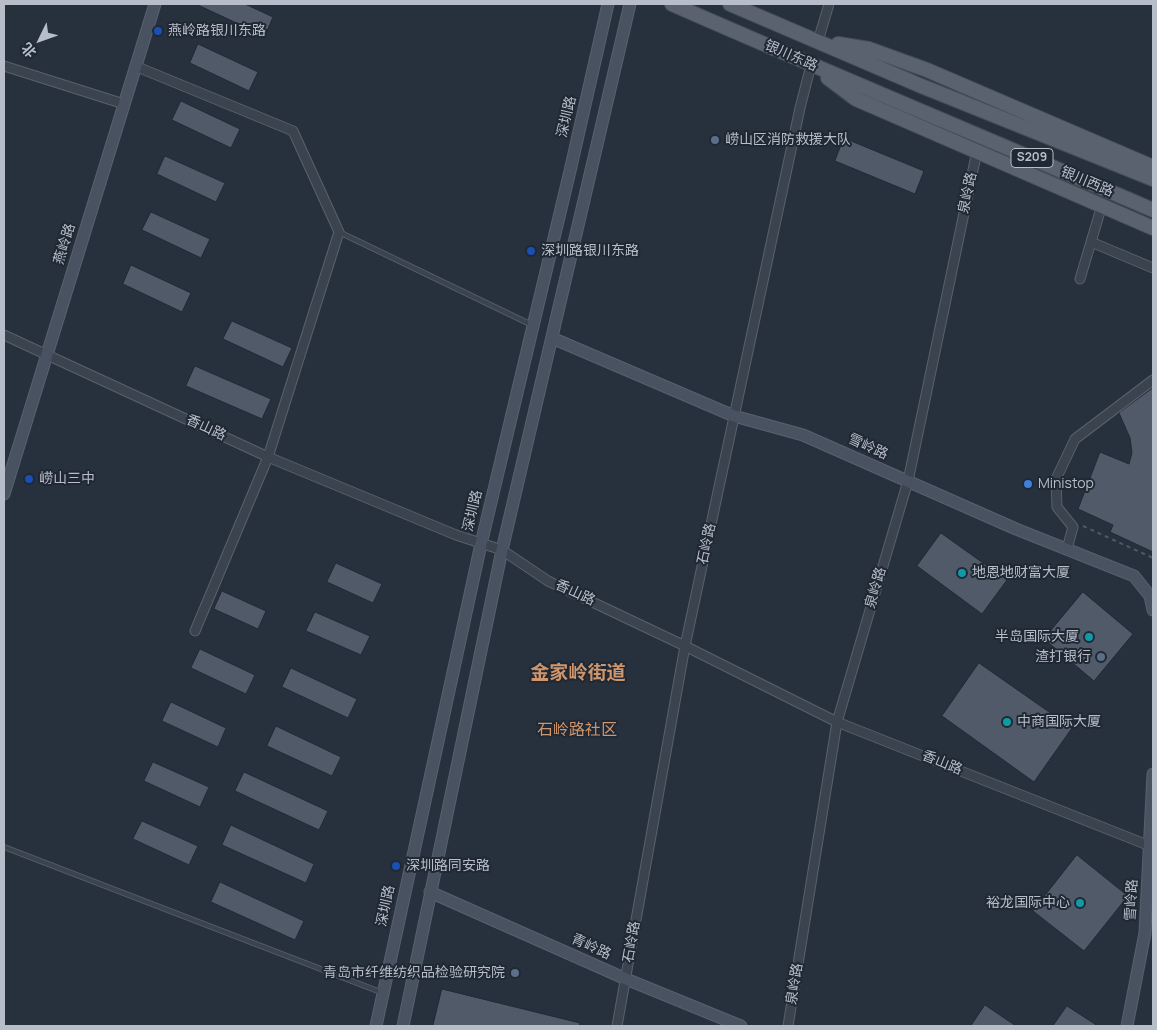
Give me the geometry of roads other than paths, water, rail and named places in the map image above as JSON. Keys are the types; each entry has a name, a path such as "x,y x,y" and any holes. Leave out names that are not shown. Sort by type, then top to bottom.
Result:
{"main road":[{"name":"燕岭路","path":"4,494 154,4"},
{"name":"深圳路","path":"376,1026 481,544 608,4"},
{"path":"403,1026 502,550 630,4"},
{"name":"银川东路","path":"672,4 911,106"},
{"name":"银川东路","path":"730,4 919,85 1153,179"},
{"path":"818,41 868,49 927,70 1153,167"},
{"path":"812,65 856,99 1153,228"},
{"name":"银川西路","path":"911,106 1153,210"},
{"name":"雪岭路","path":"552,338 734,416 803,435 1134,576 1152,595 1153,610"},
{"name":"雪岭路","path":"1127,1026 1145,933 1153,774"},
{"name":"青岭路","path":"430,892 626,979 741,1026"}],"street":[{"path":"818,41 829,4"},
{"name":"石岭路","path":"616,1026 685,646 800,108 812,65"},
{"path":"4,66 124,104"},
{"path":"135,66 293,131 339,232 268,457 195,631"},
{"name":"泉岭路","path":"788,1026 837,722 908,481 977,151"},
{"path":"1080,279 1102,205"},
{"path":"1090,242 1153,268"},
{"name":"香山路","path":"4,335 268,457 481,544 502,550 548,580 837,722 1150,846"},
{"path":"1067,549 1073,527 1057,507 1056,479 1075,439 1153,380"}],"lane":[{"path":"339,232 533,325"},
{"path":"4,847 383,993"}],"place":[{"name":"燕岭路银川东路","path":"158,31"},
{"name":"崂山区消防救援大队","path":"715,140"},
{"name":"深圳路银川东路","path":"531,251"},
{"name":"崂山三中","path":"29,479"},
{"name":"Ministop","path":"1028,484"},
{"name":"地恩地财富大厦","path":"962,573"},
{"name":"半岛国际大厦","path":"1089,637"},
{"name":"渣打银行","path":"1101,657"},
{"name":"中商国际大厦","path":"1007,722"},
{"name":"深圳路同安路","path":"396,866"},
{"name":"裕龙国际中心","path":"1080,903"},
{"name":"青岛市纤维纺织品检验研究院","path":"515,973"}],"district":[{"name":"金家岭街道","path":"578,674"},
{"name":"石岭路社区","path":"577,731"}]}
